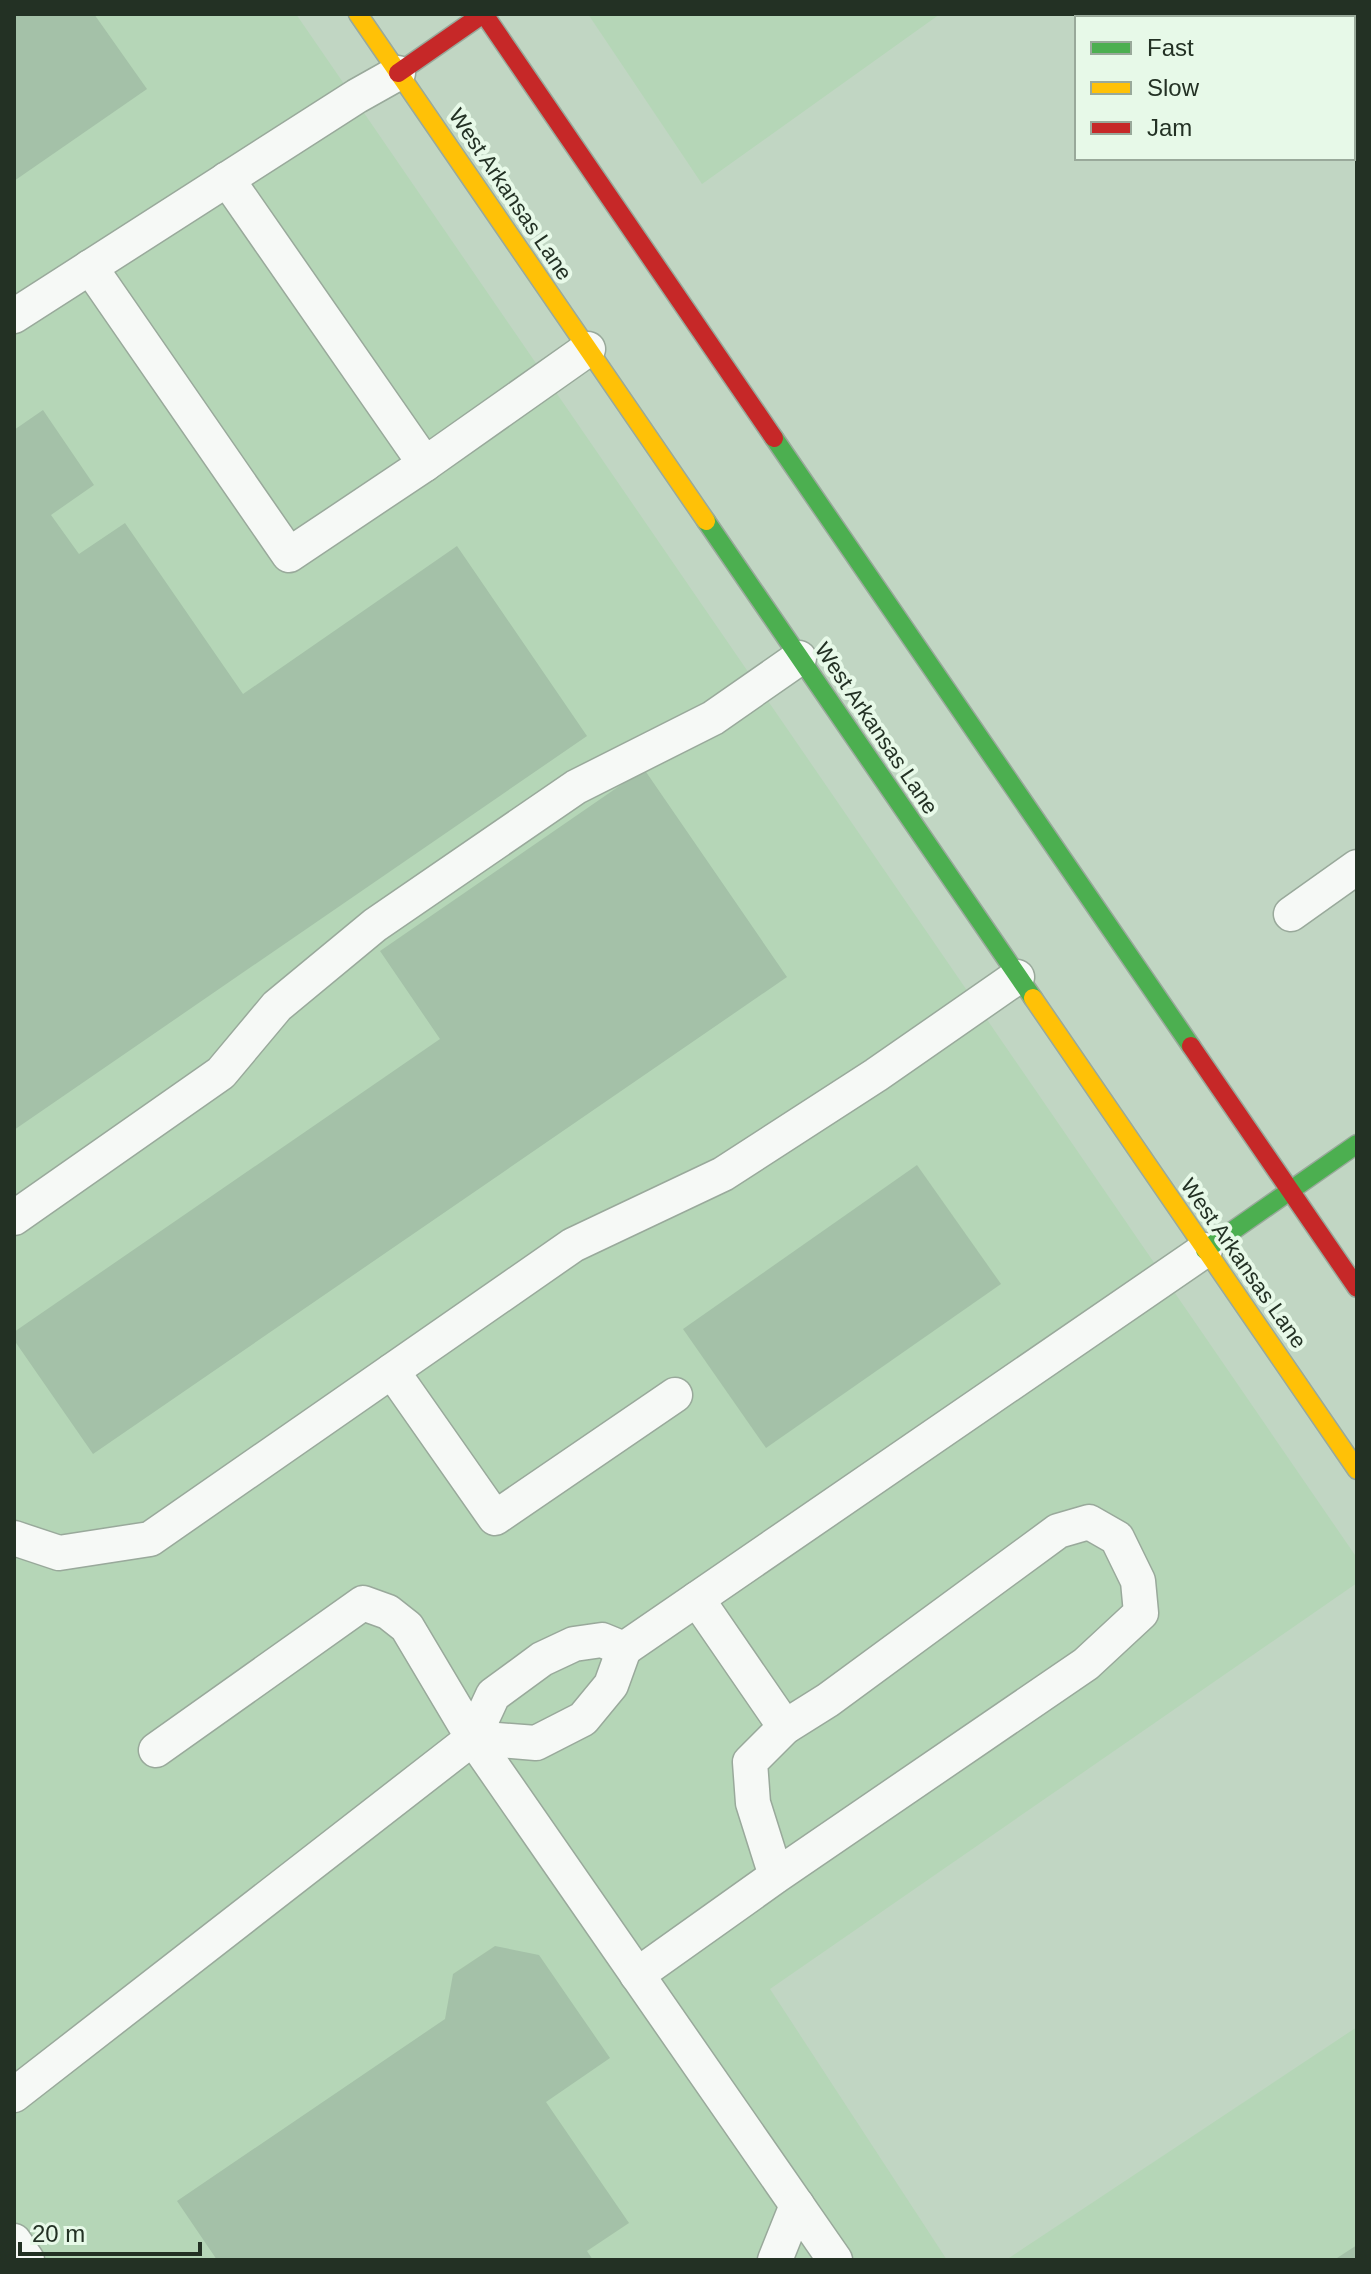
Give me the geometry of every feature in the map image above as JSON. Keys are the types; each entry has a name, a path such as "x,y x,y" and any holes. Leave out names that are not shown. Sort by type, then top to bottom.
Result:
{"main road":[{"name":"West Arkansas Lane","path":"358,14 1357,1470"},
{"path":"398,73 484,14 1357,1288"},
{"path":"1205,1250 1357,1144"}],"lane":[{"path":"14,316 357,96 398,73"},
{"path":"227,179 425,464"},
{"path":"90,267 289,555 588,349"},
{"path":"14,1218 221,1073 277,1006 375,925 576,787 713,718 799,658"},
{"path":"1291,914 1357,867"},
{"path":"14,1538 59,1553 150,1539 573,1245 723,1174 876,1075 1017,977"},
{"path":"473,1738 536,1743 583,1719 611,1685 624,1649 1205,1250"},
{"path":"392,1371 495,1518 675,1395"},
{"path":"637,1975 1086,1664 1141,1613 1138,1581 1117,1538 1089,1522 1058,1531 828,1700 785,1727 750,1762 753,1803 776,1876"},
{"path":"697,1599 785,1727"},
{"path":"156,1750 363,1603 388,1612 407,1627 473,1738 835,2260"},
{"path":"14,2095 473,1738 493,1695 542,1659 574,1644 602,1640 624,1649"},
{"path":"775,2260 797,2205"},
{"path":"14,2241 27,2260"}],"shaded area":[{"path":"14,14 296,14 1357,1558 1357,1583 770,1989 947,2260 14,2260"},
{"path":"588,14 940,14 702,184"},
{"path":"1357,2027 1357,2260 1006,2260"}],"building":[{"path":"14,14 94,14 147,89 14,181"},
{"path":"43,410 94,485 51,515 79,554 125,523 243,694 457,546 587,736 14,1130 14,430"},
{"path":"644,769 787,977 93,1454 14,1340 14,1332 440,1039 380,951"},
{"path":"917,1165 1001,1284 766,1448 683,1329"},
{"path":"495,1946 539,1955 610,2058 546,2102 629,2223 587,2251 593,2260 217,2260 177,2201 445,2019 453,1974"},
{"path":"1357,2245 1357,2260 1334,2260"}],"traffic: fast":[{"path":"774,438 1191,1046"},
{"path":"706,521 1033,998"},
{"path":"1205,1250 1357,1144"}],"traffic: slow":[{"path":"358,14 706,521"},
{"path":"1033,998 1357,1470"}],"traffic: jam":[{"path":"398,73 483,14"},
{"path":"484,14 774,438"},
{"path":"1191,1046 1357,1288"}]}
